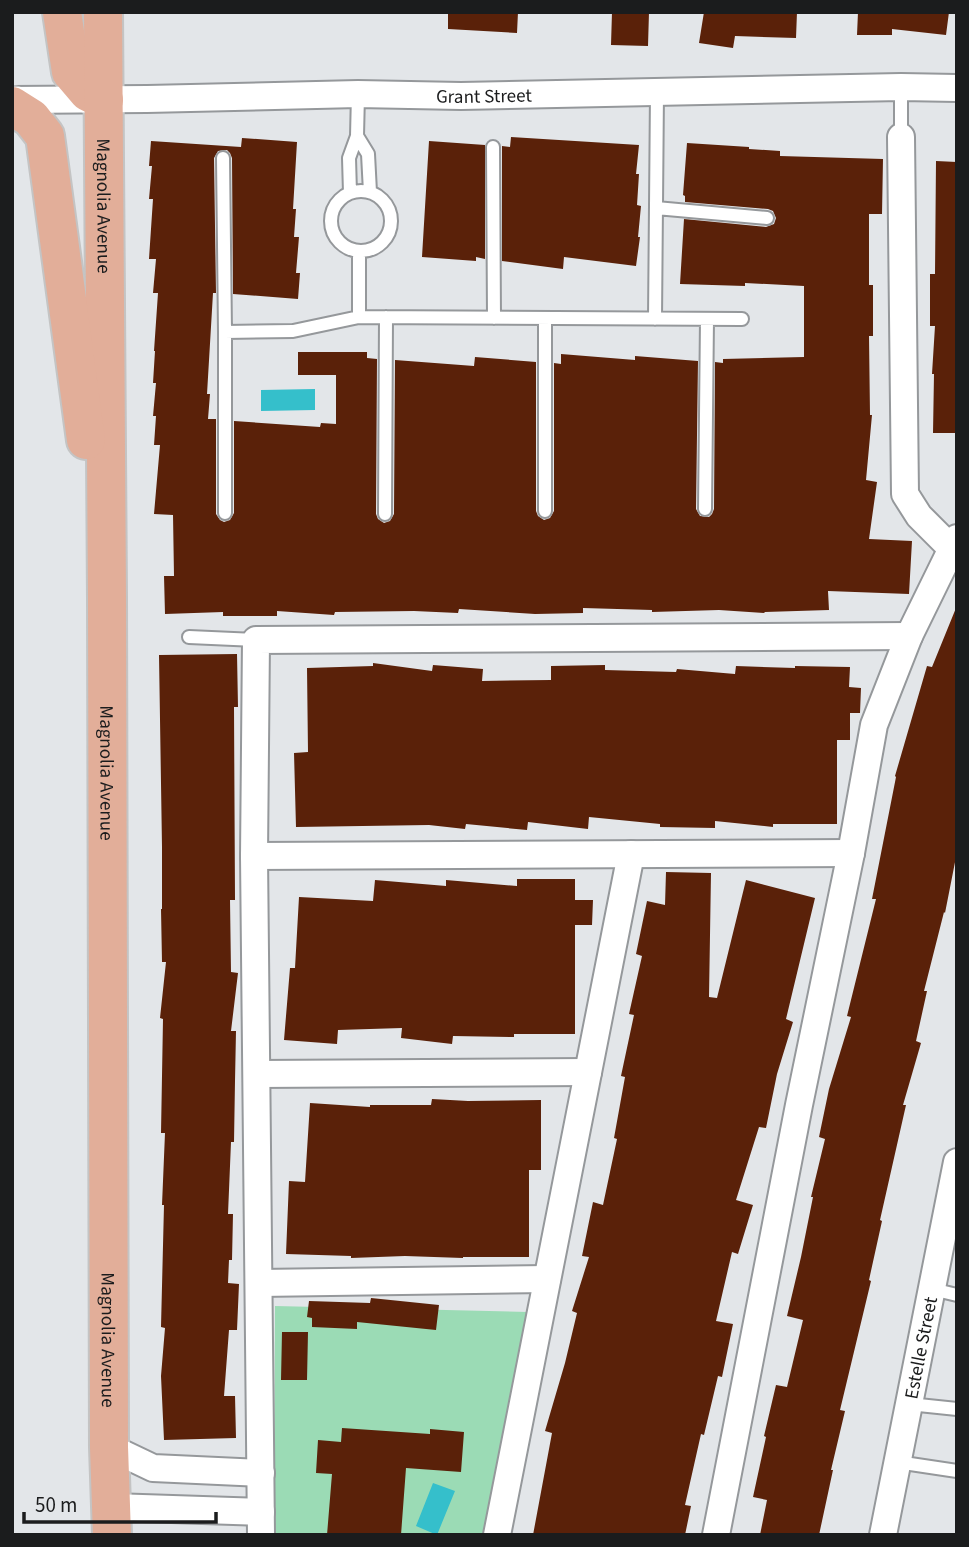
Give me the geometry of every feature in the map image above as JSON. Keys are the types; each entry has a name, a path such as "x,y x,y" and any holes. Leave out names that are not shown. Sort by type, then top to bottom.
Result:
{"main road":[{"path":"62,12 71,72 88,92 104,100"},
{"name":"Magnolia Avenue","path":"103,12 109,1447 112,1521"},
{"path":"12,106 31,118 45,136 107,598"}],"street":[{"name":"Grant Street","path":"12,100 957,88"},
{"path":"716,1535 874,725 909,636 954,543 919,516 905,494 901,137"},
{"path":"112,1521 261,1523 254,856 257,640 909,636"},
{"path":"254,856 851,853"},
{"path":"497,1535 631,854"},
{"path":"257,1074 588,1072"},
{"name":"Estelle Street","path":"883,1535 909,1404 944,1292 957,1162"},
{"path":"259,1283 547,1279"},
{"path":"109,1447 153,1468 261,1473"}],"lane":[{"path":"901,87 901,137"},
{"path":"655,319 657,92"},
{"path":"350,193 349,158 357,136 358,94"},
{"path":"357,136 368,154 370,192"},
{"path":"492,148 494,318"},
{"path":"223,158 225,513"},
{"path":"370,192 386,203 392,221 390,231 378,246 369,250 349,249 341,243 331,226 335,206 350,193 370,192"},
{"path":"656,208 767,218"},
{"path":"359,251 359,317"},
{"path":"225,332 293,331 359,317 742,319"},
{"path":"385,514 386,317"},
{"path":"545,318 545,510"},
{"path":"705,509 707,319"},
{"path":"189,637 257,640"},
{"path":"909,1404 957,1409"},
{"path":"897,1462 957,1471"}],"green space":[{"path":"275,1306 528,1312 484,1535 274,1535"}],"water":[{"path":"315,389 315,410 261,411 261,390"},
{"path":"433,1483 455,1491 437,1535 416,1526"}],"building":[{"path":"448,12 518,12 517,33 448,29"},
{"path":"612,12 649,12 648,46 611,45"},
{"path":"704,12 797,12 796,38 735,36 733,48 699,43"},
{"path":"858,12 949,12 946,35 892,29 892,35 857,35"},
{"path":"511,137 639,145 637,205 641,206 636,266 564,257 563,269 502,261 502,146 510,147"},
{"path":"242,138 297,142 293,209 296,209 294,237 299,237 296,273 300,273 298,299 233,294 232,158 227,150 218,151 214,158 216,293 213,293 207,394 210,394 208,419 216,419 216,514 224,522 230,520 234,513 234,421 320,427 321,423 336,424 336,375 298,375 298,352 367,352 367,358 377,359 376,514 384,523 390,521 394,514 395,360 474,366 475,357 536,362 536,511 544,520 550,518 554,511 554,363 561,364 561,354 635,360 635,356 698,361 696,509 700,516 709,517 714,509 715,362 723,363 723,359 804,357 804,286 680,284 684,219 766,227 774,224 776,218 773,211 768,209 685,202 683,195 687,143 780,151 780,156 883,159 882,214 869,214 869,285 873,285 873,336 869,336 872,415 866,480 877,482 869,539 912,541 909,594 828,591 829,610 764,613 583,608 583,613 535,614 459,609 458,613 335,612 334,615 277,611 277,616 223,616 223,612 165,614 164,576 174,576 173,515 154,514 160,445 154,445 156,416 153,416 158,293 153,293 156,259 149,259 153,199 149,199 151,141 241,147"},
{"path":"429,141 485,145 485,259 476,257 476,261 422,257"},
{"path":"936,161 957,162 957,433 933,433 932,374 935,326 930,326 930,274 935,274"},
{"path":"956,608 957,852 945,913 924,991 927,991 916,1041 921,1043 903,1105 906,1105 880,1220 882,1221 869,1280 871,1281 840,1410 845,1411 833,1470 819,1535 760,1535 767,1500 753,1497 776,1385 787,1387 803,1320 787,1316 825,1139 819,1137 829,1089 851,1017 847,1016 876,899 872,899 895,776 927,666 932,667"},
{"path":"237,654 238,707 234,707 235,900 230,900 231,972 238,973 231,1031 236,1031 234,1142 231,1142 228,1214 233,1214 232,1260 229,1260 228,1283 239,1284 237,1330 229,1330 224,1396 235,1396 236,1438 164,1440 161,1376 165,1328 161,1327 165,1133 161,1133 163,1019 160,1018 166,962 162,962 159,655"},
{"path":"373,663 432,671 433,665 483,669 482,681 551,680 551,666 605,665 605,670 676,672 677,669 735,674 736,666 850,667 849,687 861,688 860,713 850,713 850,740 837,740 837,824 773,824 773,827 715,821 715,828 660,827 660,824 589,817 588,829 528,822 527,830 466,824 465,829 429,825 296,827 294,753 308,752 307,668 373,666"},
{"path":"666,872 711,873 709,997 717,998 746,880 815,898 786,1019 793,1022 777,1074 766,1128 759,1127 736,1200 753,1205 738,1254 732,1252 716,1321 733,1324 722,1377 718,1376 704,1435 701,1434 685,1505 691,1506 685,1535 533,1535 552,1433 545,1431 577,1313 572,1311 589,1257 582,1256 593,1202 603,1205 617,1139 614,1138 625,1077 621,1076 634,1015 629,1014 642,956 636,954 647,901 665,905"},
{"path":"517,879 575,879 575,900 593,900 592,925 575,925 575,1034 453,1036 452,1044 401,1038 402,1028 338,1030 337,1044 284,1040 290,968 295,968 299,897 373,901 375,880 446,886 446,880 517,886"},
{"path":"432,1099 541,1100 541,1170 529,1170 529,1257 351,1258 286,1254 289,1181 305,1182 310,1103 370,1107 431,1105"},
{"path":"371,1298 439,1305 436,1330 357,1322 357,1329 312,1327 312,1318 307,1317 309,1301 370,1303"},
{"path":"282,1332 308,1332 307,1380 281,1380"},
{"path":"342,1428 430,1434 430,1429 464,1432 461,1472 406,1468 401,1535 327,1535 332,1474 316,1473 318,1440 341,1442"}]}
